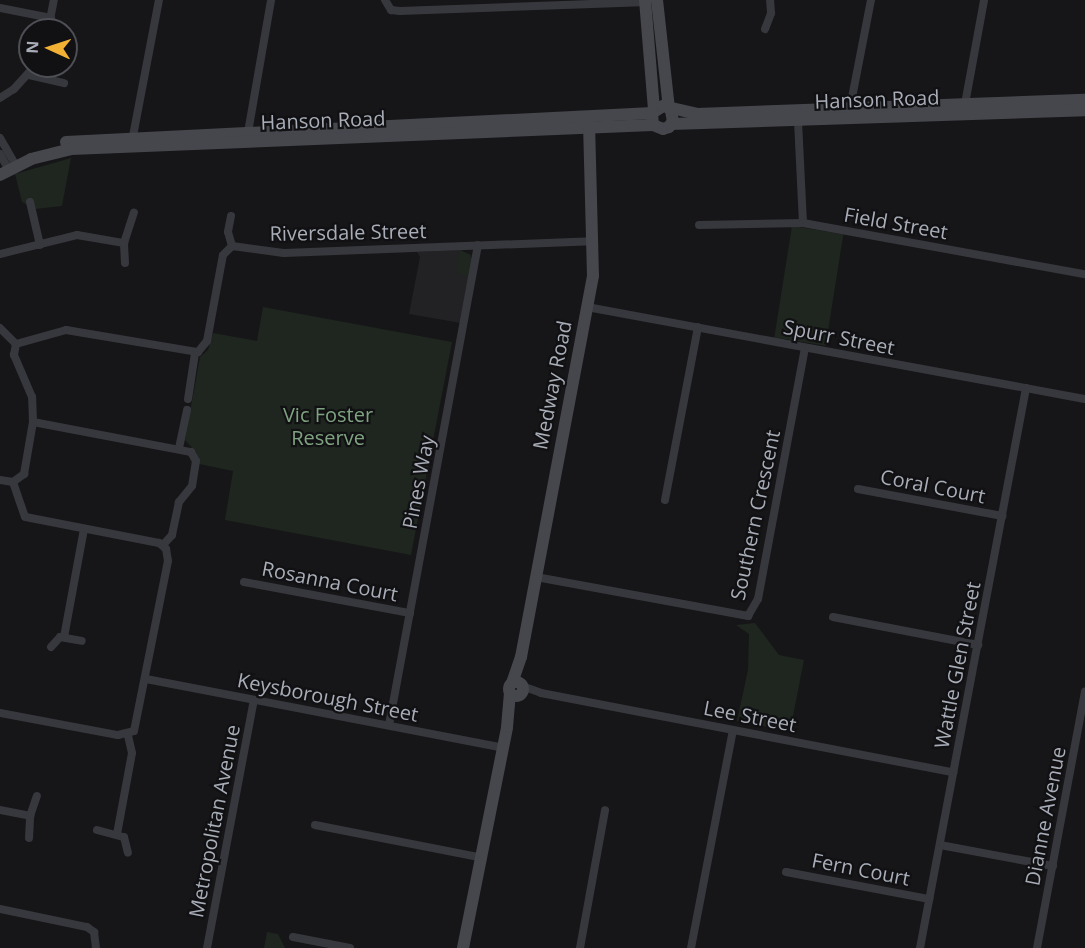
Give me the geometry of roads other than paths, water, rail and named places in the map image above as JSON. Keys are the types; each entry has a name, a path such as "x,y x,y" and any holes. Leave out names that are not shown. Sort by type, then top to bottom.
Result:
{"street":[{"path":"0,8 51,18 54,0"},
{"path":"132,142 159,0"},
{"path":"247,137 271,0"},
{"path":"385,0 391,10 400,11 651,1 658,66 670,110 671,124"},
{"path":"765,29 771,13 770,0"},
{"path":"850,114 871,0"},
{"path":"965,110 984,0"},
{"path":"653,116 658,66"},
{"path":"0,98 25,78"},
{"path":"42,78 64,83"},
{"name":"Hanson Road","path":"965,110 1085,100"},
{"name":"Hanson Road","path":"6,164 57,144 589,124 653,116 670,110 697,114 798,116"},
{"name":"Hanson Road","path":"653,116 663,129 671,124 686,121 965,110 1085,110"},
{"path":"798,116 803,223"},
{"name":"Medway Road","path":"463,948 470,925 507,727 518,689 521,657 593,276 589,124"},
{"path":"0,138 6,164"},
{"path":"30,202 40,245"},
{"path":"125,263 124,243 134,213"},
{"path":"16,344 66,330 195,353 204,349 223,255 232,246 228,232 231,216"},
{"name":"Field Street","path":"699,225 803,223 1085,274"},
{"path":"0,254 77,235 124,243"},
{"name":"Riversdale Street","path":"232,246 284,253 592,241"},
{"name":"Pines Way","path":"389,725 478,245"},
{"name":"Spurr Street","path":"587,306 1085,399"},
{"path":"665,500 698,327"},
{"path":"0,328 16,344"},
{"path":"0,480 13,482 24,474 33,422 32,397 14,355 16,344"},
{"name":"Southern Crescent","path":"536,577 748,616 758,599 805,348"},
{"path":"188,399 195,353"},
{"name":"Wattle Glen Street","path":"920,948 1026,388"},
{"path":"179,448 186,410"},
{"path":"33,422 191,452 196,465 190,490 180,502 172,535 163,545"},
{"path":"13,482 25,517 163,545"},
{"name":"Coral Court","path":"858,489 1002,516"},
{"path":"64,637 84,529"},
{"path":"128,735 137,725 168,561 163,545"},
{"name":"Rosanna Court","path":"244,582 410,613"},
{"path":"833,617 978,645"},
{"path":"51,647 56,639 64,637 82,641"},
{"name":"Keysborough Street","path":"146,679 504,748"},
{"name":"Lee Street","path":"518,689 953,772"},
{"name":"Dianne Avenue","path":"1037,948 1082,729 1085,690"},
{"name":"Metropolitan Avenue","path":"207,948 254,700"},
{"path":"0,713 128,735"},
{"path":"691,948 733,730"},
{"path":"117,834 132,753 128,735"},
{"path":"29,838 30,816 37,796"},
{"path":"0,810 30,816"},
{"path":"580,948 605,810"},
{"path":"315,825 483,858"},
{"path":"97,830 117,834 127,840 128,853"},
{"path":"940,845 1053,866"},
{"name":"Fern Court","path":"786,872 929,899"},
{"path":"0,909 87,927 94,932 96,948"},
{"name":"Medway Road","path":"470,925 470,948"},
{"path":"292,937 350,948"}],"park label":[{"name":"Vic Foster Reserve","path":"328,426"}]}
